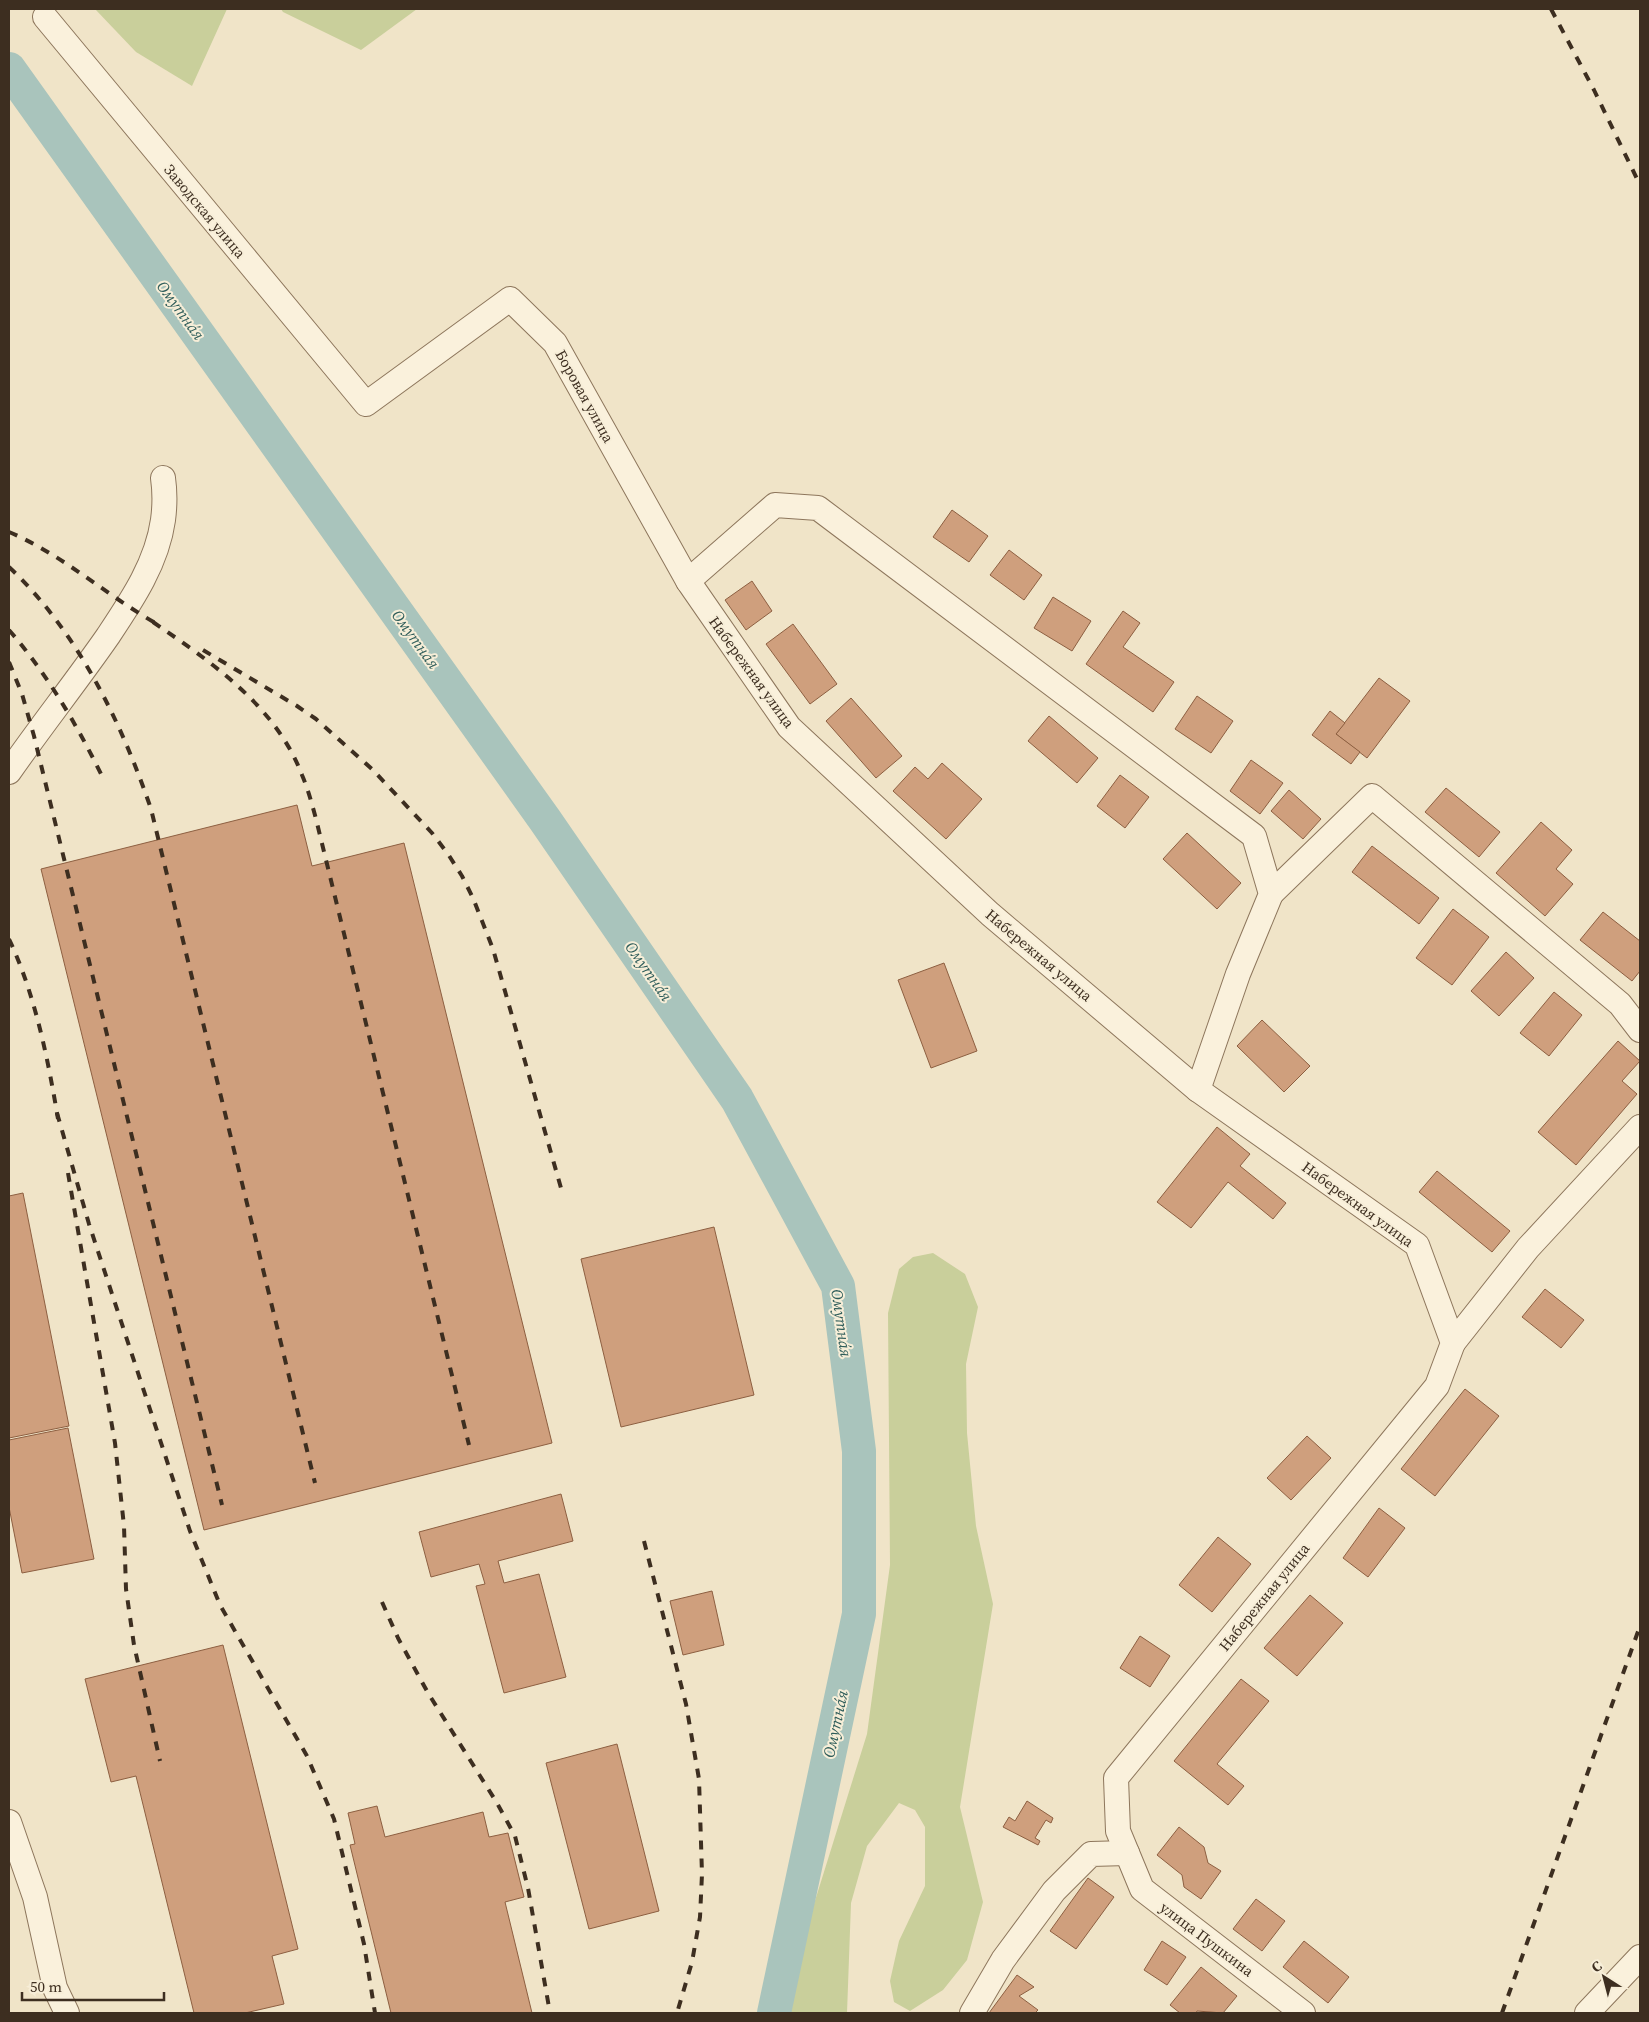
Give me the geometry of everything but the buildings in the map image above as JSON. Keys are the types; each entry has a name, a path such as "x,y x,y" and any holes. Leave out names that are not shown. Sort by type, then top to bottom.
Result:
{"street":[{"name":"Заводская улица","path":"45,17 366,404"},
{"name":"Боровая улица","path":"366,404 510,299 555,343 688,581"},
{"path":"9,772 86,667 142,582 163,521 166,498 163,478"},
{"path":"688,581 775,505 818,508 1254,836 1271,894"},
{"name":"Набережная улица","path":"688,581 789,727 990,914 1198,1090 1417,1245 1453,1343 1437,1386 1116,1778 1118,1831 1127,1853"},
{"path":"1198,1090 1238,974 1271,894 1372,796 1620,1004 1640,1030"},
{"path":"1453,1343 1528,1248 1640,1127"},
{"path":"9,1822 35,1897 56,1988 67,2013"},
{"path":"972,2013 1003,1960 1054,1891 1091,1854 1127,1853"},
{"name":"улица Пушкина","path":"1127,1853 1142,1889 1303,2013"},
{"path":"1587,2013 1640,1957"}],"green space":[{"path":"95,9 227,9 192,86 136,52"},
{"path":"281,9 417,9 361,50 283,12"},
{"path":"933,1253 965,1274 978,1307 966,1364 967,1433 976,1526 993,1604 960,1807 983,1902 967,1960 943,1990 910,2011 894,2002 890,1981 899,1941 925,1886 925,1827 915,1810 899,1803 867,1846 851,1903 847,2013 780,2013 867,1734 890,1565 888,1313 899,1269 913,1257"}],"waterway":[{"name":"Омутна́я","path":"9,69 545,820 737,1099 838,1286 859,1451 859,1614 774,2013"}],"railway":[{"path":"1551,9 1594,90 1640,185"},
{"path":"9,532 48,552 157,624"},
{"path":"9,567 56,619 76,648 111,711 126,743 151,809 315,1483"},
{"path":"153,622 219,670 259,707 291,750 304,780 316,819 469,1445"},
{"path":"9,630 36,664 60,700 102,776"},
{"path":"203,650 316,719 372,769 432,833 448,854 473,898 493,949 561,1188"},
{"path":"9,662 22,694 34,736 222,1505"},
{"path":"9,939 26,982 40,1027 58,1119"},
{"path":"57,1113 89,1224 190,1531 220,1605 307,1756 334,1819 364,1944 375,2013"},
{"path":"68,1173 115,1443 124,1526 126,1589 134,1645 160,1761"},
{"path":"644,1541 686,1704 699,1779 702,1874 700,1917 692,1962 677,2013"},
{"path":"382,1602 398,1638 428,1693 497,1803 515,1836 528,1888 550,2013"},
{"path":"1502,2013 1640,1626"}]}
